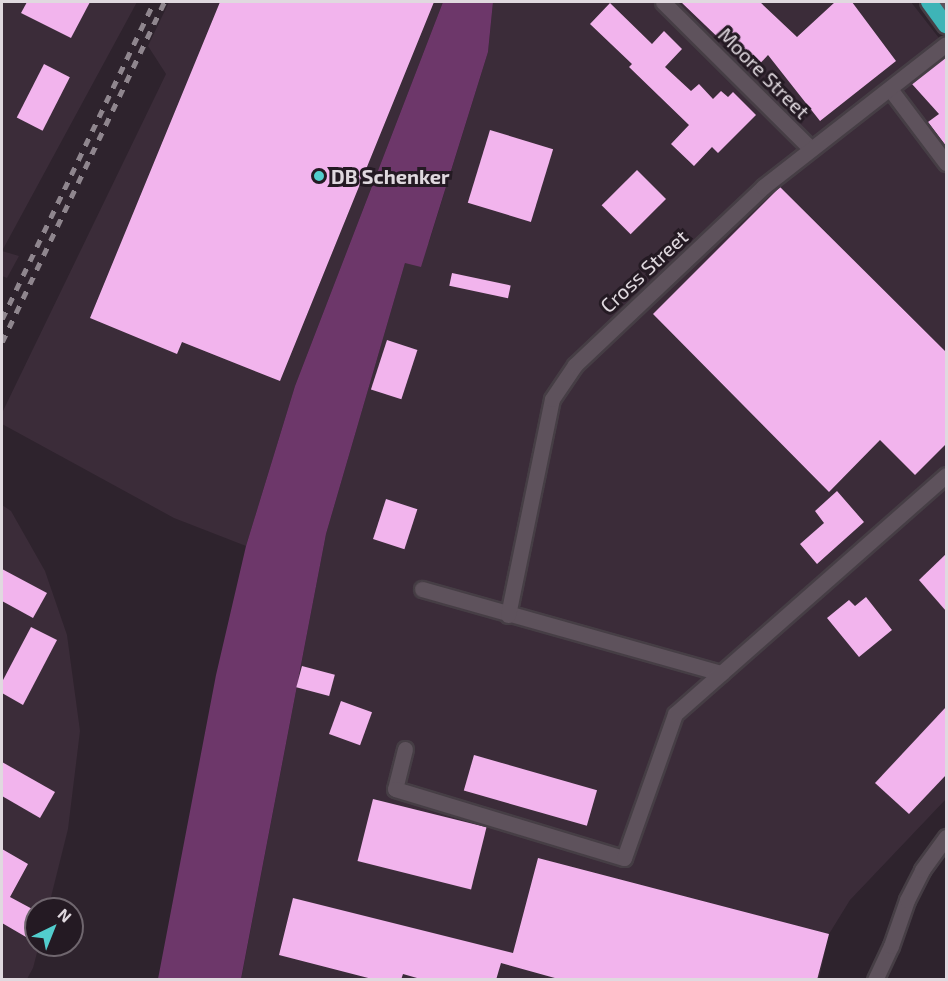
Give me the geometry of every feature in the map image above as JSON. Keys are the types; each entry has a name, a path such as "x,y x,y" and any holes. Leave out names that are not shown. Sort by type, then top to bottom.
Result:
{"highway":[{"path":"937,5 946,25"}],"street":[{"name":"Moore Street","path":"663,2 810,148"},
{"name":"Cross Street","path":"508,615 552,399 575,365 763,187 946,44"},
{"path":"890,89 946,163"},
{"path":"405,749 395,789 624,858 675,714 946,475"},
{"path":"422,589 721,673"},
{"path":"875,980 891,946 907,900 922,870 946,837"}],"shaded area":[{"path":"2,2 137,2 2,251"},
{"path":"169,2 443,2 295,386 246,546 174,518 2,424 2,413 166,74 148,46"},
{"path":"443,2 493,2 488,52 421,267 405,263 326,534 241,979 158,979 216,675 246,546 295,386"},
{"path":"493,2 911,2 946,47 946,799 850,900 829,934 819,979 241,980 326,534 405,263 429,242 488,52"},
{"path":"2,251 19,256 7,278 2,276"},
{"path":"2,505 11,511 45,571 67,635 80,731 68,829 51,897 24,897 24,957 36,957 33,968 27,979 2,979"}],"building":[{"path":"27,2 90,2 71,38 21,13"},
{"path":"220,2 434,2 280,381 182,342 177,354 90,318"},
{"path":"681,2 760,2 797,37 835,2 852,2 896,61 820,121 768,55 753,71"},
{"path":"610,3 652,44 664,31 682,49 665,67 691,91 699,84 713,99 721,91 728,97 733,92 756,115 718,153 712,147 694,166 671,144 689,125 629,67 632,64 590,24"},
{"path":"946,56 946,146 928,122 939,114 912,84"},
{"path":"44,64 70,77 43,131 17,117"},
{"path":"490,130 553,149 531,222 468,203"},
{"path":"637,170 666,199 631,234 602,205"},
{"path":"780,187 946,352 946,444 915,475 880,440 829,492 653,314"},
{"path":"452,273 511,285 508,298 449,286"},
{"path":"387,340 417,350 401,399 371,389"},
{"path":"837,491 864,522 817,564 800,544 824,523 815,511"},
{"path":"386,499 417,509 404,549 373,539"},
{"path":"946,554 946,611 919,580"},
{"path":"2,569 47,593 33,618 2,601"},
{"path":"866,597 892,630 859,657 827,618 849,600 855,606"},
{"path":"31,627 57,640 23,705 2,693 2,682"},
{"path":"302,666 335,675 329,696 296,687"},
{"path":"341,701 372,712 360,745 329,734"},
{"path":"946,707 946,775 909,814 875,783"},
{"path":"474,755 597,790 587,826 464,791"},
{"path":"2,762 55,792 40,818 2,796"},
{"path":"373,799 487,827 471,889 358,861"},
{"path":"2,849 28,864 10,897 24,905 24,936 2,923"},
{"path":"538,858 829,934 817,980 562,980 501,963 496,980 424,980 403,974 401,980 376,980 279,955 293,898 513,953"}],"railway":[{"path":"2,319 154,2"},
{"path":"2,342 164,2"}],"place":[{"name":"DB Schenker","path":"319,176"}]}
